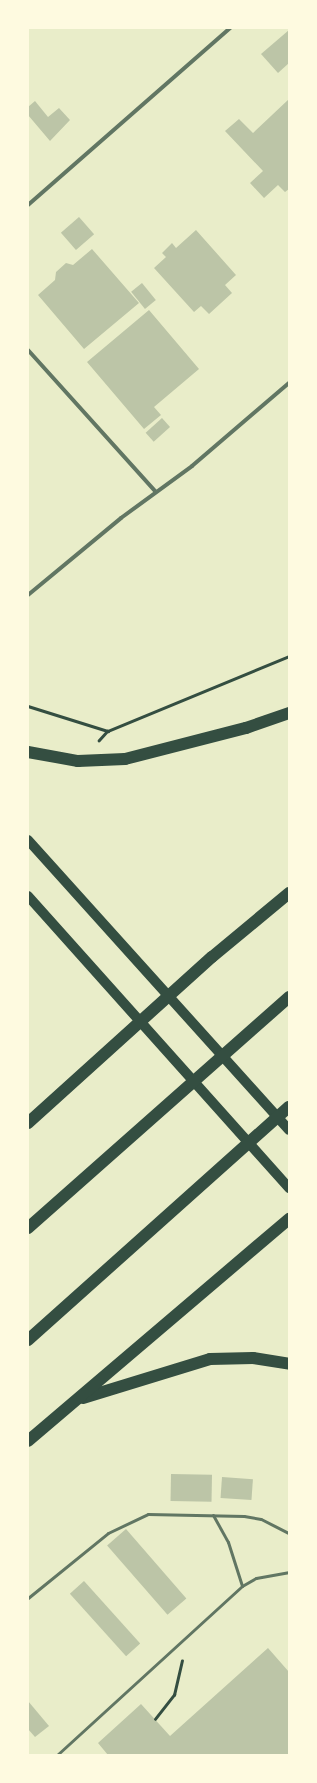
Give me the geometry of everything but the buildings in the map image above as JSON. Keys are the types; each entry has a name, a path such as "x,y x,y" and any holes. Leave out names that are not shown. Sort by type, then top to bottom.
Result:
{"highway":[{"path":"28,752 78,761 125,759 170,749 289,713"},
{"path":"28,1123 212,957 289,893"},
{"path":"28,1228 289,996"},
{"path":"28,1340 289,1107"},
{"path":"28,1441 289,1219"},
{"path":"76,1400 177,1366 210,1359 253,1358 289,1364"}],"main road":[{"path":"28,840 289,1130"},
{"path":"28,896 289,1188"}],"street":[{"path":"28,205 230,28"},
{"path":"28,350 155,492"},
{"path":"28,595 155,492 192,466 289,383"}],"lane":[{"path":"28,1598 108,1533 134,1518 162,1512 213,1514 261,1519 289,1533"},
{"path":"213,1514 228,1542 242,1586"},
{"path":"57,1755 180,1641 242,1586 256,1578 289,1572"}],"path":[{"path":"78,761 108,731 289,656"},
{"path":"28,706 108,731"},
{"path":"155,1719 166,1707 179,1682 180,1641"}]}
